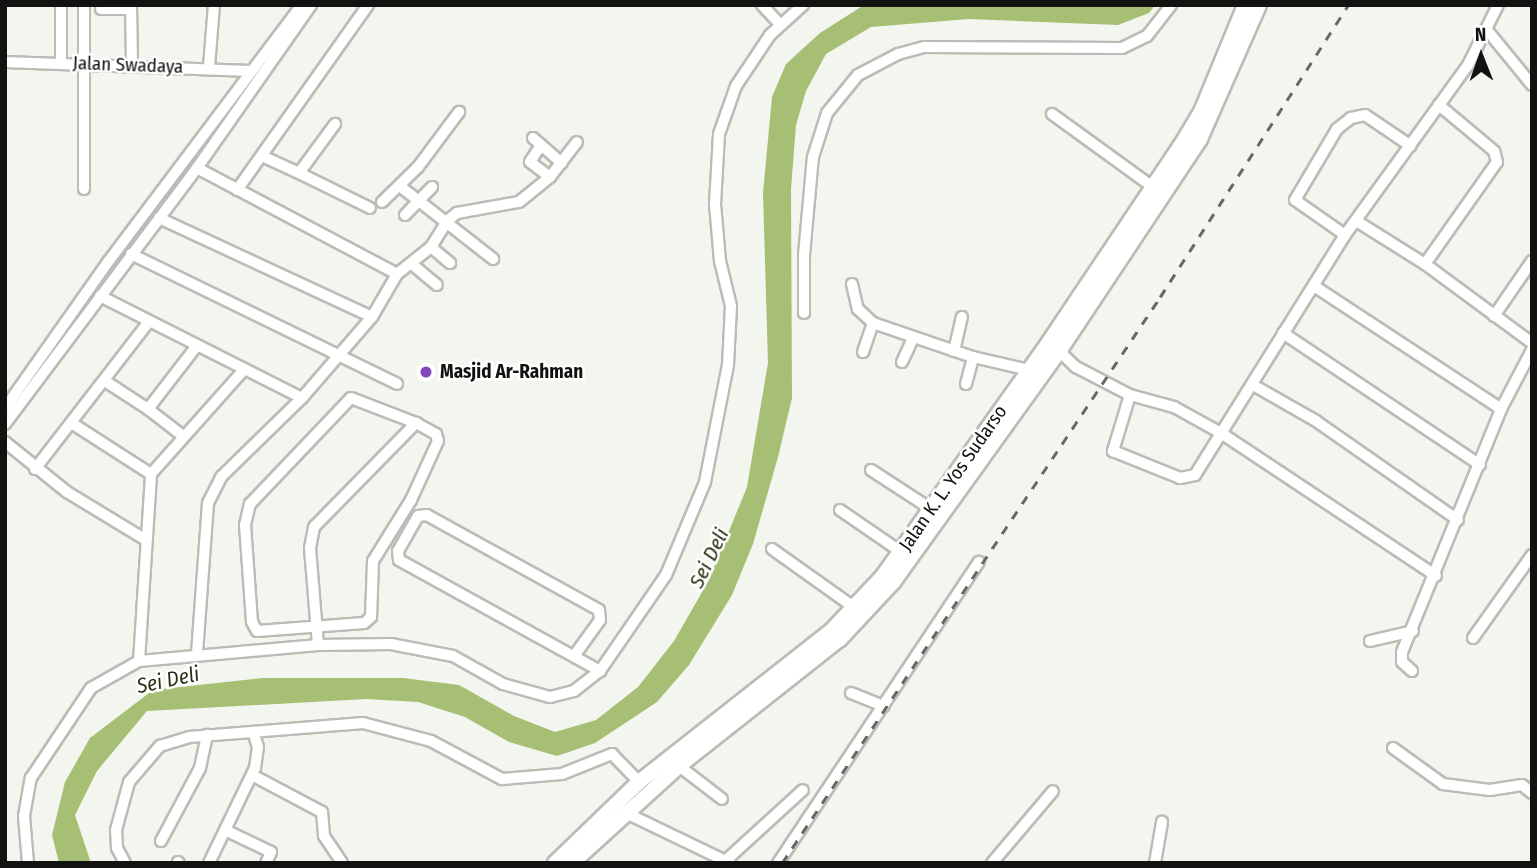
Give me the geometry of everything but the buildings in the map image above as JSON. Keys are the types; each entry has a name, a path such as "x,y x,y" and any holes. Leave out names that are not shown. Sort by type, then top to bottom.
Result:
{"highway":[{"name":"Jalan K. L. Yos Sudarso","path":"556,862 639,782 802,657 855,608 901,552 1029,370 1054,346 1201,113 1245,5"},
{"name":"Jalan K. L. Yos Sudarso","path":"572,863 624,812 800,673 873,606 1200,139 1259,5"}],"street":[{"path":"61,5 61,63"},
{"path":"84,5 84,189"},
{"path":"209,67 214,5"},
{"path":"5,408 302,5"},
{"path":"5,424 197,168 311,5"},
{"path":"237,190 368,5"},
{"path":"762,5 780,24"},
{"path":"28,863 24,816 31,778 91,688 139,661 197,653 318,645 423,648 453,656 503,684 539,696 574,691 600,671 666,575 705,482 728,365 731,306 720,261 715,204 719,134 736,86 780,24 803,5"},
{"path":"804,313 813,157 827,113 858,75 898,54 924,47 1122,48 1147,36 1171,5"},
{"path":"1130,395 1112,443 1117,455 1188,478 1203,465 1345,235 1358,222 1439,104 1487,30 1498,5"},
{"path":"101,9 131,7 132,65"},
{"path":"1487,30 1532,85"},
{"name":"Jalan Swadaya","path":"5,62 209,67 251,71"},
{"path":"1425,264 1497,162 1494,151 1439,104"},
{"path":"382,202 401,187 459,112"},
{"path":"1052,114 1153,187"},
{"path":"1345,235 1295,200 1337,129 1351,118 1365,115 1411,145"},
{"path":"299,173 334,124"},
{"path":"550,177 530,162 537,142 562,163"},
{"path":"197,653 212,493 222,477 302,398 372,317 397,274 413,265 431,247 447,221 457,213 519,202 550,177 577,142"},
{"path":"262,156 370,208"},
{"path":"197,168 397,274"},
{"path":"401,187 493,259"},
{"path":"405,215 432,187"},
{"path":"159,218 372,317"},
{"path":"1358,222 1425,264 1532,343"},
{"path":"431,247 450,263"},
{"path":"131,254 397,384"},
{"path":"1494,316 1531,263"},
{"path":"413,265 437,285"},
{"path":"852,285 858,309 873,323 973,357 1029,370"},
{"path":"1314,286 1502,410"},
{"path":"100,296 147,324 242,372 302,398"},
{"path":"954,351 962,317"},
{"path":"863,352 873,323"},
{"path":"35,469 73,424 147,324"},
{"path":"1283,333 1480,465"},
{"path":"902,362 913,338"},
{"path":"1054,346 1076,367 1130,395 1174,407 1221,433 1436,576"},
{"path":"148,409 196,347"},
{"path":"1412,671 1401,658 1502,410 1532,349"},
{"path":"966,384 973,357"},
{"path":"139,661 151,474 242,372"},
{"path":"105,381 183,436"},
{"path":"1253,385 1316,421 1458,520"},
{"path":"351,398 436,433 438,444 373,561 371,617 364,623 315,626 261,631 253,627 245,525 250,504 351,398"},
{"path":"318,645 310,548 314,527 416,423"},
{"path":"73,424 151,474"},
{"path":"5,442 35,469 146,540"},
{"path":"872,470 931,509"},
{"path":"840,510 901,552"},
{"path":"574,656 600,620 599,610 427,515 418,516 398,551 399,560 600,671"},
{"path":"772,549 855,608"},
{"path":"1472,638 1532,555"},
{"path":"778,863 979,562"},
{"path":"1370,641 1413,631"},
{"path":"851,693 883,706"},
{"path":"125,863 116,831 129,782 166,742 207,734 363,723 431,741 502,779 562,774 614,755 639,782"},
{"path":"209,863 252,775 258,755 253,732"},
{"path":"160,841 200,768 207,734"},
{"path":"1393,748 1443,784 1490,790 1522,785 1532,793"},
{"path":"679,766 722,799"},
{"path":"252,775 320,811 324,836 342,863"},
{"path":"624,812 727,862 803,790"},
{"path":"992,863 1053,791"},
{"path":"1155,863 1162,821"},
{"path":"225,830 270,852 268,862"}],"shaded area":[{"path":"864,5 1155,5 1149,13 1118,25 969,19 871,27 826,54 806,91 796,125 791,189 792,398 778,457 753,544 732,595 689,665 657,702 595,743 557,756 509,742 465,717 418,702 366,699 147,711 97,771 75,815 91,863 59,863 52,835 65,782 90,738 153,690 262,678 403,678 459,685 514,716 555,732 596,720 638,687 674,641 709,580 747,487 768,363 763,193 772,97 786,64 820,33"}],"railway":[{"path":"782,863 1160,297 1348,5"}],"place":[{"name":"Masjid Ar-Rahman","path":"426,372"}],"water label":[{"name":"Sei Deli","path":"709,558"},
{"name":"Sei Deli","path":"168,680"}]}
